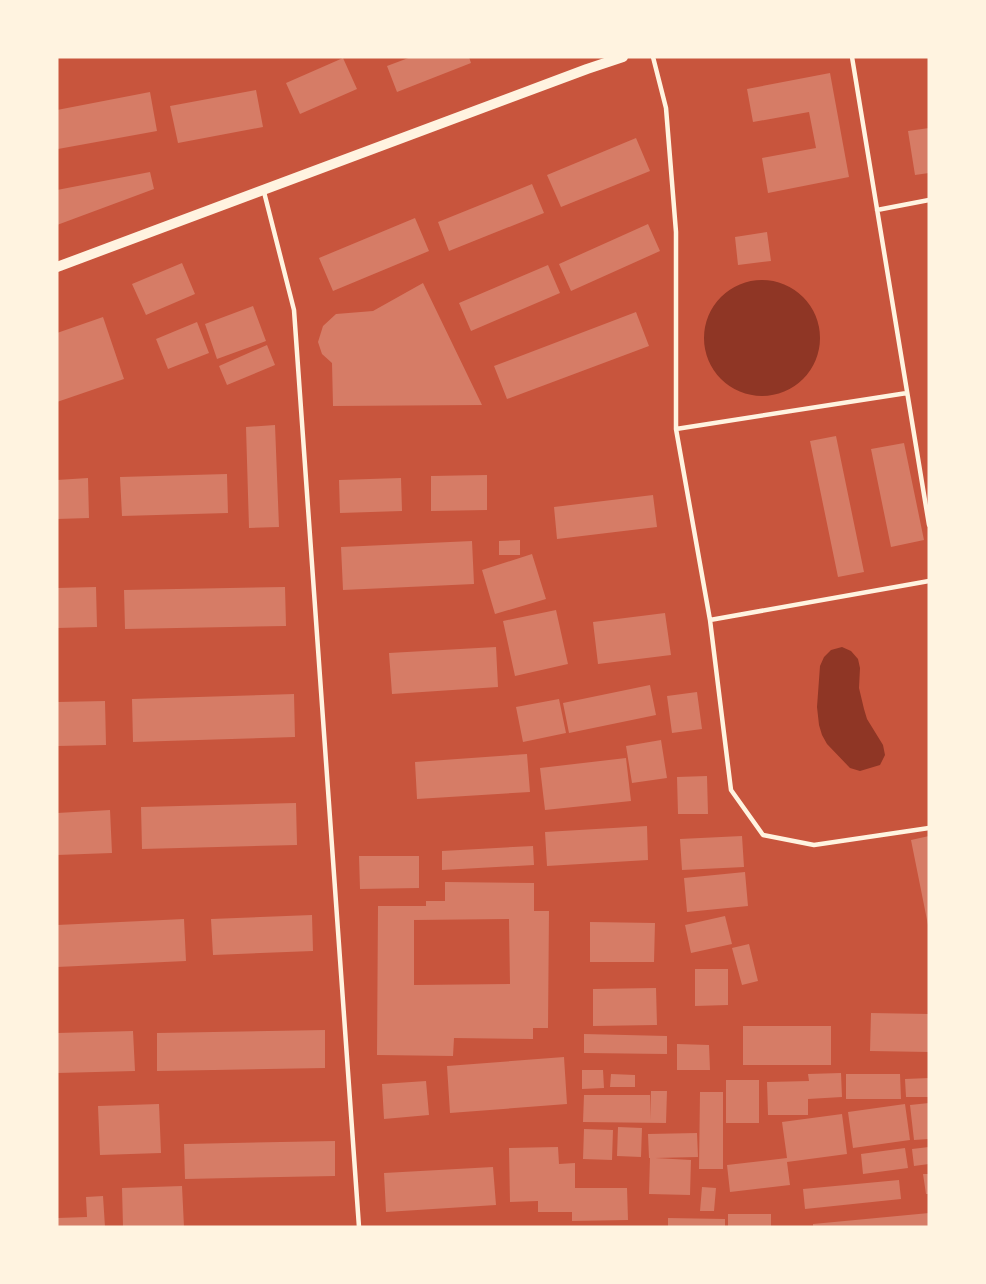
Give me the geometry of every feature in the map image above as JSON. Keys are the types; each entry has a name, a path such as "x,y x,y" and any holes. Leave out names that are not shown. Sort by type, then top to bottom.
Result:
{"street":[{"path":"57,267 623,57"}],"lane":[{"path":"652,57 666,108 676,232 676,429 710,620 731,790 763,835 814,845 929,828"},
{"path":"852,57 929,525"},
{"path":"263,190 294,310 359,1227"},
{"path":"877,210 929,200"},
{"path":"676,429 907,393"},
{"path":"710,620 929,581"}],"shaded area":[{"path":"762,280 784,284 803,297 816,316 820,338 816,360 803,379 784,392 762,396 740,392 721,379 708,360 704,338 708,316 721,297 740,284"},
{"path":"842,647 851,651 858,659 859,688 864,709 867,719 883,745 885,755 880,765 860,771 850,768 827,744 819,725 817,707 820,666 824,657 831,650"}],"building":[{"path":"411,57 469,57 471,63 397,92 387,66"},
{"path":"343,58 357,89 300,114 286,83"},
{"path":"830,73 849,177 768,193 762,158 816,148 809,112 753,122 747,89"},
{"path":"256,90 263,127 178,143 170,106"},
{"path":"150,92 157,131 58,149 57,110"},
{"path":"929,128 929,173 915,175 908,131"},
{"path":"636,138 650,171 561,207 547,175"},
{"path":"150,172 154,189 57,225 57,190"},
{"path":"532,184 544,213 449,251 438,222"},
{"path":"415,218 429,251 333,291 319,258"},
{"path":"648,224 660,251 571,291 559,264"},
{"path":"767,232 771,261 738,265 735,237"},
{"path":"182,263 195,294 146,315 132,284"},
{"path":"548,265 560,293 471,331 459,303"},
{"path":"423,283 482,405 333,406 332,363 322,354 318,342 323,326 336,314 373,311"},
{"path":"253,306 266,341 217,359 205,324"},
{"path":"636,312 649,346 507,399 494,366"},
{"path":"103,317 124,379 57,402 57,333"},
{"path":"197,322 209,353 168,369 156,339"},
{"path":"267,345 275,365 227,385 219,366"},
{"path":"275,425 279,527 249,528 246,427"},
{"path":"836,436 864,572 838,577 810,441"},
{"path":"904,443 924,540 891,547 871,449"},
{"path":"227,474 228,513 122,516 120,477"},
{"path":"487,475 487,510 431,511 431,476"},
{"path":"88,478 89,518 57,519 57,480"},
{"path":"401,478 402,511 340,513 339,480"},
{"path":"653,495 657,527 557,539 554,507"},
{"path":"520,540 520,555 499,555 499,541"},
{"path":"472,541 474,584 343,590 341,547"},
{"path":"532,554 546,599 495,614 482,570"},
{"path":"96,587 97,627 57,628 57,588"},
{"path":"285,587 286,626 125,629 124,590"},
{"path":"556,610 568,664 515,676 503,621"},
{"path":"665,613 671,655 598,664 593,622"},
{"path":"496,647 498,687 392,694 389,653"},
{"path":"650,685 656,715 569,733 563,703"},
{"path":"697,692 702,729 672,733 667,696"},
{"path":"294,694 295,737 133,742 132,699"},
{"path":"559,699 566,733 523,742 516,707"},
{"path":"105,701 106,745 57,746 57,702"},
{"path":"661,740 667,778 632,783 626,746"},
{"path":"527,754 530,792 417,799 415,762"},
{"path":"626,758 631,801 545,810 540,768"},
{"path":"707,776 708,814 678,814 677,777"},
{"path":"296,803 297,845 142,849 141,807"},
{"path":"110,810 112,853 57,855 57,813"},
{"path":"647,826 648,860 547,866 545,832"},
{"path":"742,836 744,867 682,870 680,839"},
{"path":"929,836 929,925 928,925 911,840"},
{"path":"533,846 534,865 442,870 442,851"},
{"path":"359,856 419,856 419,888 360,889"},
{"path":"745,872 748,906 687,912 684,878"},
{"path":"445,882 534,883 534,911 549,911 548,1028 533,1028 533,1039 454,1038 453,1056 377,1055 378,906 426,906 426,901 445,901","holes":["509,919 510,984 414,985 414,920"]},
{"path":"312,915 313,951 213,955 211,919"},
{"path":"725,916 732,944 691,953 685,925"},
{"path":"184,919 186,961 57,967 57,925"},
{"path":"590,922 655,923 654,962 590,962"},
{"path":"749,944 758,981 742,985 732,948"},
{"path":"695,969 728,969 728,1005 695,1006"},
{"path":"656,988 657,1025 593,1026 593,989"},
{"path":"871,1013 929,1014 929,1052 870,1051"},
{"path":"743,1026 831,1026 831,1065 743,1065"},
{"path":"325,1030 325,1068 157,1071 157,1033"},
{"path":"133,1031 135,1071 57,1073 57,1033"},
{"path":"584,1034 667,1036 667,1054 584,1053"},
{"path":"677,1044 709,1045 710,1070 677,1070"},
{"path":"564,1057 567,1104 450,1113 447,1066"},
{"path":"582,1070 603,1070 604,1088 582,1089"},
{"path":"841,1073 842,1097 808,1099 808,1115 768,1115 767,1082 809,1081 808,1074"},
{"path":"611,1074 635,1075 635,1087 610,1087"},
{"path":"846,1074 900,1074 901,1099 846,1099"},
{"path":"929,1078 929,1097 906,1097 905,1079"},
{"path":"726,1080 759,1080 759,1123 726,1123"},
{"path":"426,1081 429,1115 384,1119 382,1084"},
{"path":"651,1091 667,1091 666,1123 583,1122 584,1095 650,1095 650,1120"},
{"path":"700,1092 723,1092 723,1169 699,1169"},
{"path":"929,1103 929,1139 914,1140 910,1105"},
{"path":"159,1104 161,1153 100,1155 98,1106"},
{"path":"905,1104 910,1140 853,1148 848,1112"},
{"path":"842,1114 847,1154 787,1162 790,1185 730,1192 727,1165 787,1158 782,1122"},
{"path":"618,1127 642,1128 641,1157 617,1156"},
{"path":"584,1129 613,1130 612,1160 583,1159"},
{"path":"697,1133 698,1157 655,1158 691,1160 690,1195 649,1194 648,1134"},
{"path":"335,1141 335,1176 185,1179 184,1144"},
{"path":"558,1147 559,1164 575,1163 575,1188 627,1188 628,1220 572,1221 572,1212 538,1212 538,1201 510,1202 509,1148"},
{"path":"929,1147 929,1164 914,1166 912,1149"},
{"path":"905,1148 908,1168 863,1174 861,1154"},
{"path":"493,1167 496,1205 386,1212 384,1173"},
{"path":"923,1174 929,1174 929,1194 926,1194"},
{"path":"899,1180 901,1199 805,1209 803,1189"},
{"path":"182,1186 184,1227 123,1227 122,1188"},
{"path":"702,1187 716,1188 714,1211 700,1211"},
{"path":"103,1196 105,1227 57,1227 57,1218 87,1217 86,1197"},
{"path":"929,1213 929,1227 813,1227 813,1224"},
{"path":"728,1214 771,1214 771,1227 728,1227"},
{"path":"668,1218 725,1219 725,1227 668,1227"}]}
